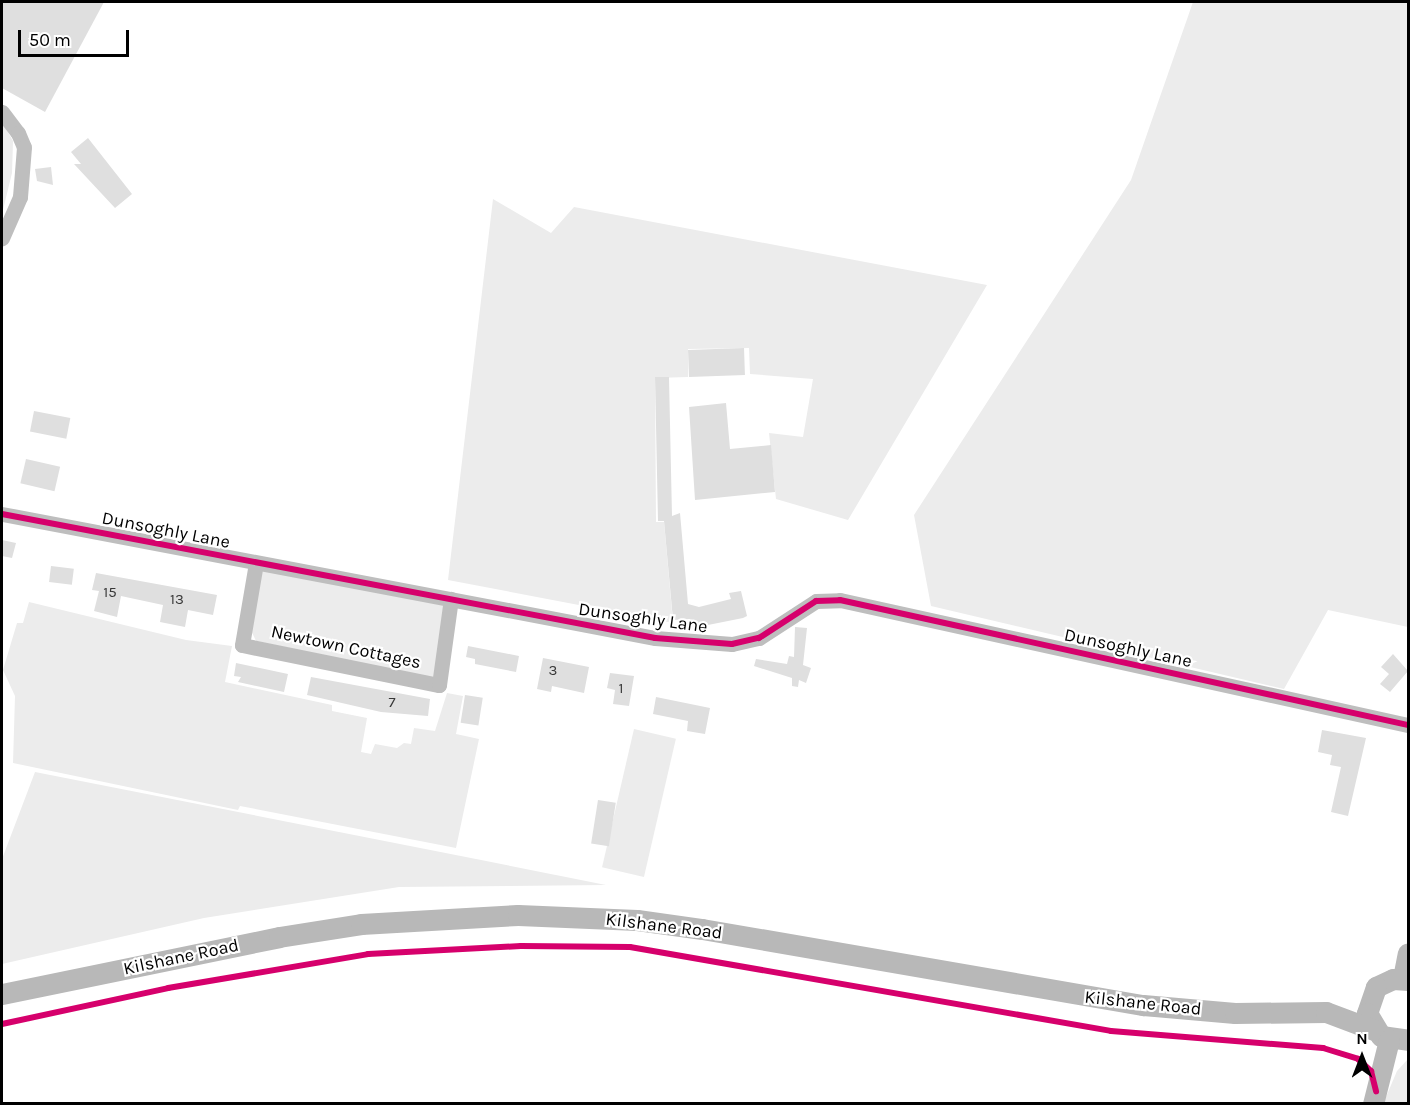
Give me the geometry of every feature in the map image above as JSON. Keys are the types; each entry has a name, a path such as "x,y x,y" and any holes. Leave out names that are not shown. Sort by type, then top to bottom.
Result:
{"street":[{"path":"2,112 18,133 24,147 20,197 2,238"},
{"name":"Dunsoghly Lane","path":"2,514 655,638 732,644 759,638 816,601 840,600 1408,725"},
{"name":"Newtown Cottages","path":"256,563 242,645 439,685 451,600"},
{"name":"Kilshane Road","path":"2,994 290,935 361,924 518,915 637,920 702,929 1143,1005 1235,1013 1326,1012 1371,995 1384,981 1406,979"},
{"path":"1406,979 1408,953"},
{"path":"1371,995 1367,1013 1391,1036 1373,1104"},
{"name":"Kilshane Road","path":"1326,1012 1391,1036"}],"shaded area":[{"path":"1193,2 1408,2 1408,627 1328,610 1284,689 931,606 914,515 1131,180"},
{"path":"2,122 13,141 12,173 2,214"},
{"path":"493,199 551,233 574,207 987,285 848,520 776,499 769,433 803,437 813,379 750,374 749,348 688,349 688,377 655,378 656,522 664,522 673,623 448,580"},
{"path":"258,568 446,604 434,678 256,641 249,626"},
{"path":"29,602 186,640 232,646 225,682 332,705 332,711 367,718 361,752 371,754 375,744 397,748 404,743 411,744 414,728 435,731 447,693 463,696 456,734 479,739 456,848 240,806 238,810 13,763 15,696 3,670 17,623 23,623"},
{"path":"634,729 676,739 644,877 602,867"},
{"path":"35,772 606,885 399,887 204,918 2,964 2,859"},
{"path":"1408,1059 1408,1103 1383,1104 1397,1071"}],"building":[{"path":"2,2 104,2 45,112 2,88"},
{"path":"88,138 132,194 115,208 74,164 81,164 71,152"},
{"path":"51,167 53,185 37,181 35,169"},
{"path":"744,348 745,375 689,377 688,350"},
{"path":"655,377 669,377 672,516 680,513 688,604 699,607 731,599 729,593 741,591 747,616 743,618 698,627 690,627 690,619 673,620 664,521 658,521"},
{"path":"726,403 730,449 771,445 775,492 695,500 689,407"},
{"path":"34,411 70,418 66,439 30,432"},
{"path":"26,459 60,467 54,491 20,483"},
{"path":"2,540 16,543 12,558 2,556"},
{"path":"51,566 74,569 72,585 49,582"},
{"path":"96,573 217,595 213,615 188,610 185,627 160,622 163,605 121,596 117,617 94,611 99,591 92,590"},
{"path":"795,627 807,628 803,665 811,668 806,683 799,680 798,687 792,686 792,678 754,666 756,659 787,664 789,656 794,657"},
{"path":"468,646 519,656 516,672 475,664 475,659 466,657"},
{"path":"1393,654 1408,671 1390,692 1380,684 1389,674 1381,667"},
{"path":"543,658 589,667 584,693 552,686 551,692 537,689"},
{"path":"236,663 288,674 284,692 238,682 241,677 234,676"},
{"path":"610,673 634,676 629,706 613,704 615,690 607,688"},
{"path":"311,677 430,699 428,716 381,712 307,695"},
{"path":"465,695 483,698 478,725 461,723"},
{"path":"656,697 710,708 705,734 687,731 688,721 653,714"},
{"path":"1322,730 1366,738 1348,816 1331,812 1341,767 1330,765 1332,755 1318,752"},
{"path":"598,800 616,803 609,846 591,843"}],"cycle path":[{"path":"2,514 655,638 732,644 759,638 816,601 840,600 1408,725"},
{"path":"2,1024 168,988 368,954 521,946 630,947 1111,1031 1323,1048 1358,1059 1371,1071 1376,1091"}]}
